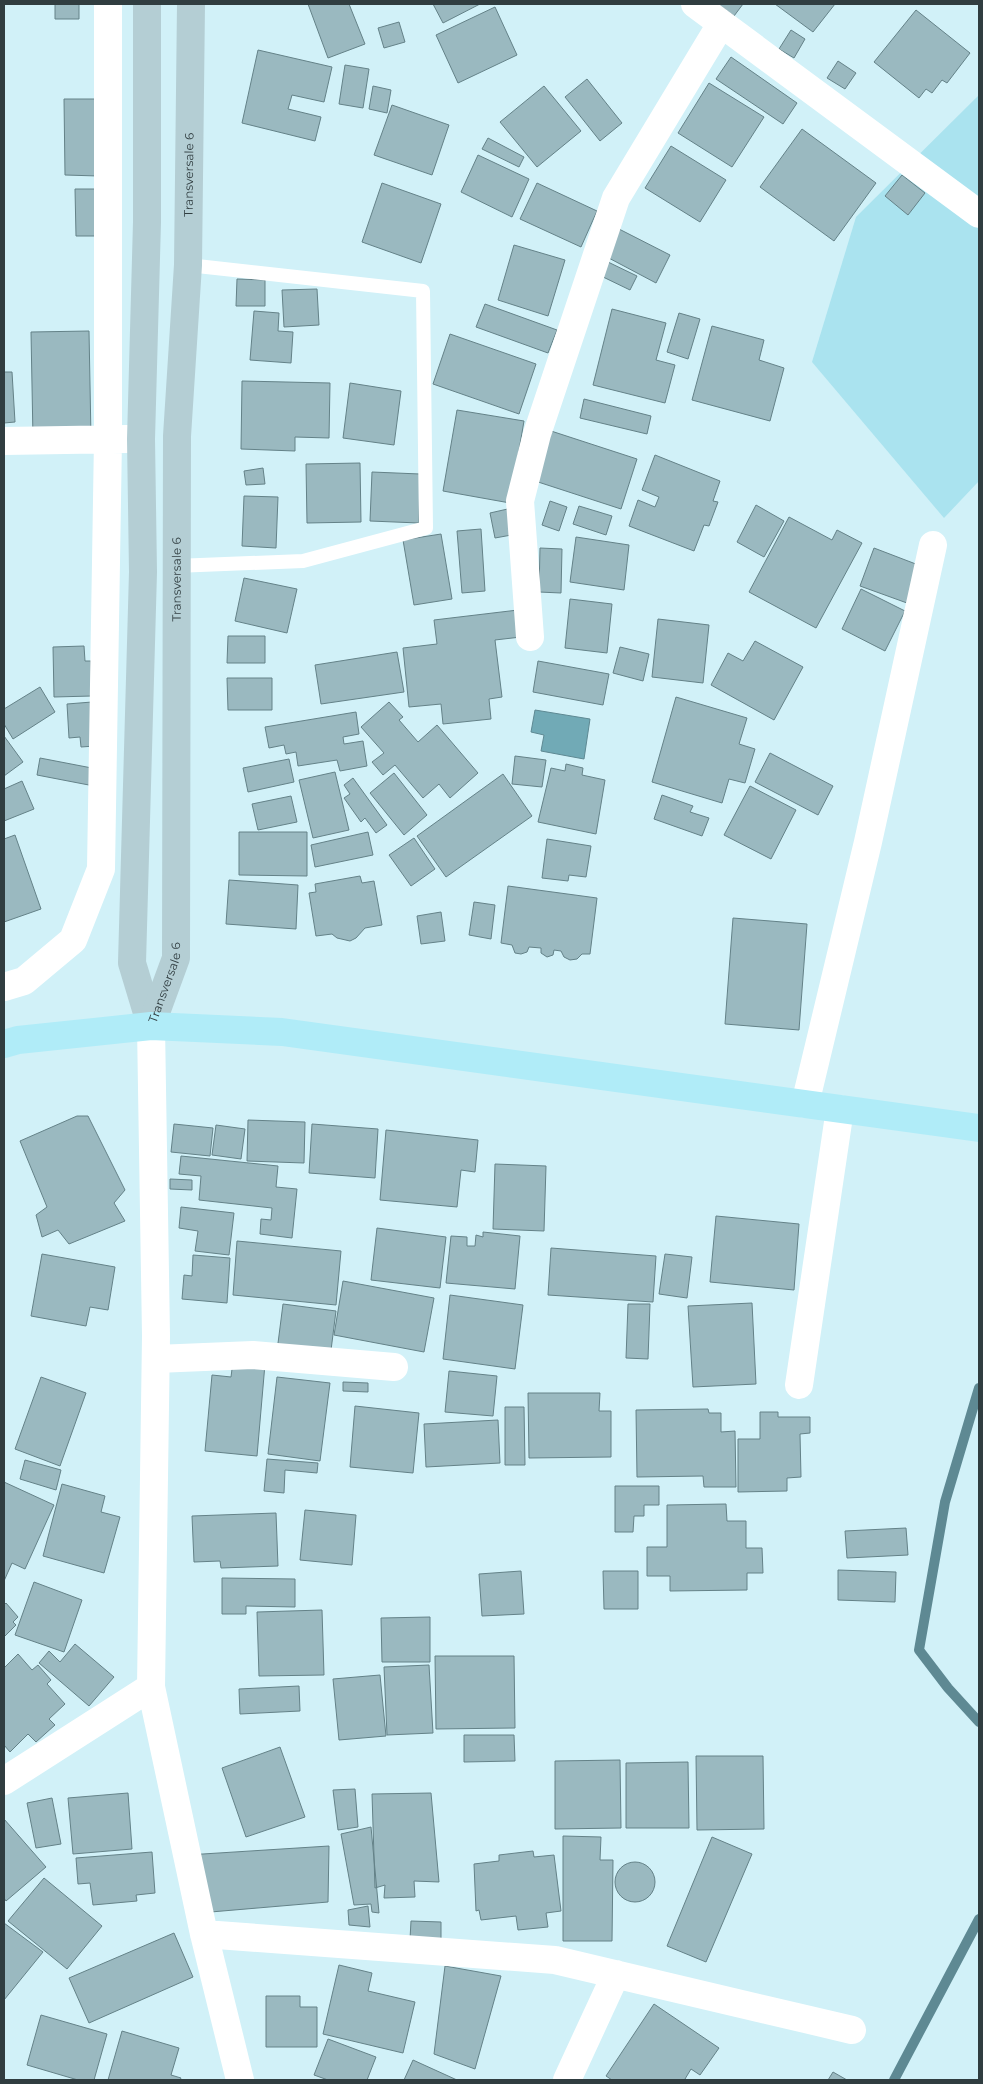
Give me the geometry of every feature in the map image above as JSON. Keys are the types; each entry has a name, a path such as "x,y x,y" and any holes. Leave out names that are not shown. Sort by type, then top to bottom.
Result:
{"main road":[{"name":"Transversale 6","path":"147,4 147,222 141,439 143,572 132,963 151,1026"},
{"name":"Transversale 6","path":"151,1026 176,958 177,436 188,265 191,4"},
{"path":"4,1044 18,1040 151,1026 282,1032 979,1128"}],"street":[{"path":"4,987 24,982 73,940 101,869 108,439 108,4"},
{"path":"695,4 979,214"},
{"path":"530,637 520,501 537,434 616,198 721,24"},
{"path":"108,214 147,222"},
{"path":"4,441 141,439"},
{"path":"805,1104 868,842 933,545"},
{"path":"151,1026 156,1358 151,1687 204,1934 240,2080"},
{"path":"798,1385 840,1109"},
{"path":"156,1358 254,1355 394,1367"},
{"path":"4,1781 151,1687"},
{"path":"204,1934 555,1960 852,2030"},
{"path":"566,2080 616,1974"}],"lane":[{"path":"176,566 303,560 426,528 423,290 188,265"}],"shaded area":[{"path":"979,95 979,481 944,518 812,362 856,217"},
{"path":"535,710 590,719 584,759 541,751 544,735 531,732"}],"building":[{"path":"55,4 79,4 79,19 55,19"},
{"path":"308,4 349,4 365,44 328,58"},
{"path":"433,4 480,4 443,23"},
{"path":"717,4 743,4 734,16"},
{"path":"775,4 835,4 813,32"},
{"path":"495,7 517,55 458,83 436,35"},
{"path":"916,10 970,53 947,83 942,80 932,93 926,89 919,98 874,62"},
{"path":"399,22 405,42 384,48 378,28"},
{"path":"791,30 805,39 794,58 779,49"},
{"path":"258,50 332,67 324,102 292,95 288,109 321,117 315,141 242,123"},
{"path":"731,57 797,103 783,124 716,79"},
{"path":"838,61 856,73 845,89 827,78"},
{"path":"345,65 369,69 363,108 339,104"},
{"path":"587,79 622,123 600,141 565,97"},
{"path":"709,83 764,117 732,167 678,133"},
{"path":"373,86 391,90 387,113 369,109"},
{"path":"544,86 581,131 537,167 500,122"},
{"path":"64,99 96,99 98,176 65,175"},
{"path":"392,105 449,125 432,175 374,155"},
{"path":"802,129 876,183 834,241 760,187"},
{"path":"488,138 524,157 519,167 482,149"},
{"path":"671,146 726,180 700,222 645,188"},
{"path":"478,155 529,179 512,217 461,192"},
{"path":"902,175 925,193 908,215 885,196"},
{"path":"382,183 441,204 421,263 362,242"},
{"path":"537,183 597,211 581,247 520,219"},
{"path":"75,189 97,189 98,236 76,236"},
{"path":"619,229 670,255 656,283 605,256"},
{"path":"514,245 565,260 548,316 498,300"},
{"path":"608,262 637,276 630,290 601,276"},
{"path":"237,279 265,280 265,306 236,306"},
{"path":"317,289 319,325 284,327 282,290"},
{"path":"485,304 557,330 548,353 476,327"},
{"path":"612,309 666,323 656,360 675,365 665,403 593,385"},
{"path":"254,311 279,313 278,331 293,332 291,363 250,360"},
{"path":"679,313 700,319 688,359 667,352"},
{"path":"712,326 764,340 759,360 784,368 770,421 692,400"},
{"path":"89,331 91,438 33,439 31,332"},
{"path":"450,334 536,364 519,414 433,384"},
{"path":"4,372 12,372 15,422 4,423"},
{"path":"242,381 330,383 329,438 295,437 295,451 241,449"},
{"path":"350,383 401,391 394,445 343,438"},
{"path":"584,399 651,416 647,434 580,418"},
{"path":"457,410 524,421 510,503 443,491"},
{"path":"548,430 637,459 621,509 532,480"},
{"path":"655,455 720,481 713,501 718,502 709,526 704,525 694,551 629,526 638,500 655,507 659,497 642,490"},
{"path":"360,463 361,522 307,523 306,464"},
{"path":"263,468 265,484 246,485 244,471"},
{"path":"372,472 420,474 419,523 370,521"},
{"path":"244,496 278,497 276,548 242,546"},
{"path":"550,501 567,507 559,531 542,525"},
{"path":"756,505 784,521 764,557 737,542"},
{"path":"579,506 612,516 606,535 573,524"},
{"path":"512,508 517,534 495,538 490,513"},
{"path":"789,517 832,540 837,530 862,543 816,628 749,592"},
{"path":"481,529 485,591 462,593 457,531"},
{"path":"441,534 452,599 414,605 403,540"},
{"path":"576,537 629,545 624,590 570,582"},
{"path":"540,548 562,549 561,593 539,592"},
{"path":"874,548 921,566 907,603 860,586"},
{"path":"244,578 297,589 287,633 235,621"},
{"path":"861,589 905,611 885,651 842,629"},
{"path":"570,599 612,604 607,653 565,648"},
{"path":"518,610 521,637 495,640 502,697 489,699 491,719 443,724 441,704 409,707 403,648 437,644 434,620"},
{"path":"658,619 709,625 703,683 652,677"},
{"path":"228,636 265,636 265,663 227,663"},
{"path":"755,641 803,667 774,720 711,685 728,653 743,661"},
{"path":"84,646 85,661 91,661 92,696 54,697 53,647"},
{"path":"620,647 649,654 643,681 613,673"},
{"path":"397,652 404,692 321,704 315,665"},
{"path":"538,661 609,674 603,705 533,692"},
{"path":"227,678 272,678 272,710 228,710"},
{"path":"40,687 55,712 13,739 4,724 4,709"},
{"path":"676,697 747,718 739,744 755,749 745,783 729,779 722,803 652,782"},
{"path":"92,702 95,746 81,747 80,737 69,738 67,704"},
{"path":"389,702 403,717 399,720 418,742 437,725 478,773 450,798 439,784 423,798 395,765 383,775 372,762 384,753 361,727"},
{"path":"356,712 359,734 343,737 344,744 363,741 367,766 340,771 337,760 298,766 296,752 286,754 284,745 269,748 265,727"},
{"path":"4,736 23,762 4,776"},
{"path":"770,753 833,786 818,815 755,782"},
{"path":"515,756 546,760 542,787 512,784"},
{"path":"40,758 97,769 94,786 37,775"},
{"path":"289,759 294,782 248,792 243,768"},
{"path":"566,764 583,768 582,775 605,780 596,834 538,822 551,768 565,771"},
{"path":"335,772 349,830 313,838 299,780"},
{"path":"394,773 427,815 404,835 370,793"},
{"path":"503,774 532,816 446,877 417,836"},
{"path":"353,778 387,825 376,833 365,818 361,822 344,798 350,794 344,785"},
{"path":"22,781 34,809 4,821 4,789"},
{"path":"750,786 796,810 771,859 724,835"},
{"path":"662,795 693,806 690,812 709,818 702,836 654,819"},
{"path":"291,796 297,822 258,830 252,804"},
{"path":"239,832 307,832 307,876 239,875"},
{"path":"368,832 373,855 315,867 311,845"},
{"path":"15,835 41,909 4,922 4,839"},
{"path":"414,838 435,869 411,886 389,855"},
{"path":"547,839 591,846 586,877 569,875 568,881 542,878"},
{"path":"360,876 362,883 374,881 382,925 365,928 356,938 350,941 337,938 332,934 316,936 309,893 316,892 315,884"},
{"path":"229,880 298,885 296,929 226,924"},
{"path":"508,886 597,898 590,954 582,954 577,959 570,960 564,957 561,951 554,950 553,955 547,957 541,953 541,948 529,947 527,952 521,954 515,953 512,945 501,943"},
{"path":"474,902 495,905 491,939 469,935"},
{"path":"441,912 445,941 421,944 417,916"},
{"path":"733,918 807,924 799,1030 725,1024"},
{"path":"77,1116 88,1116 125,1190 114,1203 125,1221 69,1244 58,1230 42,1237 36,1215 47,1207 20,1141"},
{"path":"248,1120 305,1122 304,1163 247,1161"},
{"path":"174,1124 213,1128 210,1156 171,1152"},
{"path":"312,1124 378,1129 375,1178 309,1173"},
{"path":"216,1125 245,1129 241,1159 212,1155"},
{"path":"386,1130 478,1140 475,1172 461,1170 457,1207 380,1200"},
{"path":"181,1156 278,1166 276,1187 297,1189 292,1238 260,1234 261,1219 271,1220 272,1208 199,1200 201,1176 179,1174"},
{"path":"495,1164 546,1166 544,1231 493,1229"},
{"path":"170,1179 192,1180 192,1190 170,1189"},
{"path":"181,1207 234,1213 229,1255 195,1251 198,1231 179,1228"},
{"path":"716,1216 799,1224 794,1290 710,1282"},
{"path":"377,1228 446,1237 440,1288 371,1280"},
{"path":"483,1232 520,1236 515,1289 446,1283 451,1236 467,1237 467,1246 475,1246 476,1235 483,1237"},
{"path":"237,1241 341,1251 336,1305 233,1295"},
{"path":"551,1248 656,1256 653,1302 548,1295"},
{"path":"42,1254 115,1267 108,1310 90,1307 86,1326 31,1316"},
{"path":"665,1254 692,1257 687,1298 659,1294"},
{"path":"193,1255 230,1258 227,1303 182,1299 184,1275 192,1276"},
{"path":"343,1281 434,1298 424,1352 334,1335"},
{"path":"450,1295 523,1305 515,1369 443,1359"},
{"path":"752,1303 756,1384 693,1387 688,1306"},
{"path":"283,1304 336,1311 330,1358 277,1351"},
{"path":"628,1304 650,1304 648,1359 626,1358"},
{"path":"233,1361 265,1364 257,1456 205,1451 212,1375 231,1377"},
{"path":"449,1371 497,1376 493,1416 445,1412"},
{"path":"41,1377 86,1393 60,1466 15,1449"},
{"path":"277,1377 330,1383 320,1461 268,1454"},
{"path":"343,1382 368,1383 368,1392 343,1391"},
{"path":"528,1393 600,1393 599,1411 611,1411 611,1457 529,1458"},
{"path":"355,1406 419,1413 413,1473 350,1467"},
{"path":"505,1407 524,1407 525,1465 505,1465"},
{"path":"708,1409 709,1413 721,1413 721,1432 735,1431 736,1487 704,1487 703,1476 637,1477 636,1410"},
{"path":"760,1412 778,1412 778,1417 810,1417 810,1433 800,1434 801,1477 787,1478 787,1491 738,1492 738,1439 760,1439"},
{"path":"498,1420 500,1463 426,1467 424,1424"},
{"path":"267,1459 318,1463 317,1473 285,1470 284,1493 264,1491"},
{"path":"25,1460 61,1470 56,1490 20,1479"},
{"path":"4,1482 54,1505 25,1569 12,1563 4,1581"},
{"path":"62,1484 105,1496 101,1512 120,1517 104,1573 43,1556"},
{"path":"615,1486 659,1486 659,1505 644,1505 644,1516 634,1516 633,1532 615,1532"},
{"path":"726,1504 727,1521 746,1521 746,1548 762,1548 763,1573 747,1573 747,1590 670,1591 670,1576 647,1576 647,1547 667,1547 667,1505"},
{"path":"305,1510 356,1515 352,1565 300,1560"},
{"path":"276,1513 278,1566 221,1568 220,1561 194,1562 192,1516"},
{"path":"906,1528 908,1555 847,1558 845,1531"},
{"path":"838,1570 896,1572 895,1602 838,1600"},
{"path":"521,1571 524,1614 482,1616 479,1574"},
{"path":"603,1571 638,1571 638,1609 604,1609"},
{"path":"222,1578 295,1579 295,1607 246,1606 246,1614 222,1614"},
{"path":"34,1582 82,1600 64,1652 15,1635"},
{"path":"6,1603 18,1617 13,1622 16,1625 4,1637 4,1605"},
{"path":"322,1610 324,1675 259,1676 257,1612"},
{"path":"430,1617 430,1662 382,1662 381,1618"},
{"path":"75,1644 114,1677 89,1706 39,1663 49,1651 60,1662"},
{"path":"18,1654 32,1670 38,1665 51,1680 47,1684 65,1704 49,1719 55,1725 36,1742 28,1734 10,1752 4,1745 4,1668"},
{"path":"435,1656 514,1656 515,1728 436,1729"},
{"path":"429,1665 433,1733 387,1735 384,1667"},
{"path":"380,1675 386,1736 339,1740 333,1679"},
{"path":"299,1686 300,1711 240,1714 239,1689"},
{"path":"464,1735 514,1735 515,1761 464,1762"},
{"path":"280,1747 305,1817 246,1837 222,1768"},
{"path":"696,1756 763,1756 764,1829 697,1830"},
{"path":"620,1760 621,1828 555,1829 555,1761"},
{"path":"688,1762 689,1828 626,1828 626,1763"},
{"path":"355,1789 358,1827 338,1830 333,1790"},
{"path":"128,1793 132,1849 73,1854 68,1798"},
{"path":"431,1793 439,1882 414,1881 415,1897 384,1898 385,1885 375,1888 372,1794"},
{"path":"52,1798 61,1844 36,1848 27,1803"},
{"path":"4,1819 46,1867 6,1901 4,1898"},
{"path":"371,1827 379,1913 372,1912 371,1904 354,1905 341,1834"},
{"path":"563,1836 601,1837 600,1860 613,1860 612,1941 563,1941"},
{"path":"712,1837 752,1854 706,1962 667,1946"},
{"path":"329,1846 328,1902 199,1913 187,1855"},
{"path":"533,1851 534,1857 554,1855 561,1911 546,1913 548,1927 518,1930 516,1916 481,1920 479,1910 476,1911 474,1864 499,1861 499,1855"},
{"path":"152,1852 155,1893 136,1895 137,1901 93,1905 90,1883 78,1884 76,1858"},
{"path":"635,1862 646,1865 652,1871 655,1882 652,1893 646,1899 635,1902 624,1899 618,1893 615,1882 618,1871 624,1865"},
{"path":"44,1878 102,1926 67,1969 8,1921"},
{"path":"368,1906 370,1927 349,1925 348,1910"},
{"path":"411,1921 441,1922 441,1941 410,1939"},
{"path":"4,1923 43,1952 4,2000"},
{"path":"174,1933 193,1977 89,2023 69,1978"},
{"path":"339,1965 372,1973 368,1991 415,2002 403,2053 323,2034"},
{"path":"445,1966 501,1976 475,2069 434,2054"},
{"path":"266,1996 300,1996 300,2007 317,2007 317,2047 266,2047"},
{"path":"654,2004 719,2048 700,2075 691,2069 685,2079 687,2080 612,2080 606,2076"},
{"path":"41,2015 107,2034 94,2080 78,2080 27,2065"},
{"path":"122,2031 179,2048 171,2075 181,2078 180,2080 108,2080"},
{"path":"328,2039 376,2057 367,2080 328,2080 314,2075"},
{"path":"413,2060 457,2080 404,2080"},
{"path":"833,2072 847,2080 828,2080"}],"waterway":[{"path":"979,1388 945,1502 919,1650 948,1688 979,1722"},
{"path":"894,2080 979,1919"}]}
